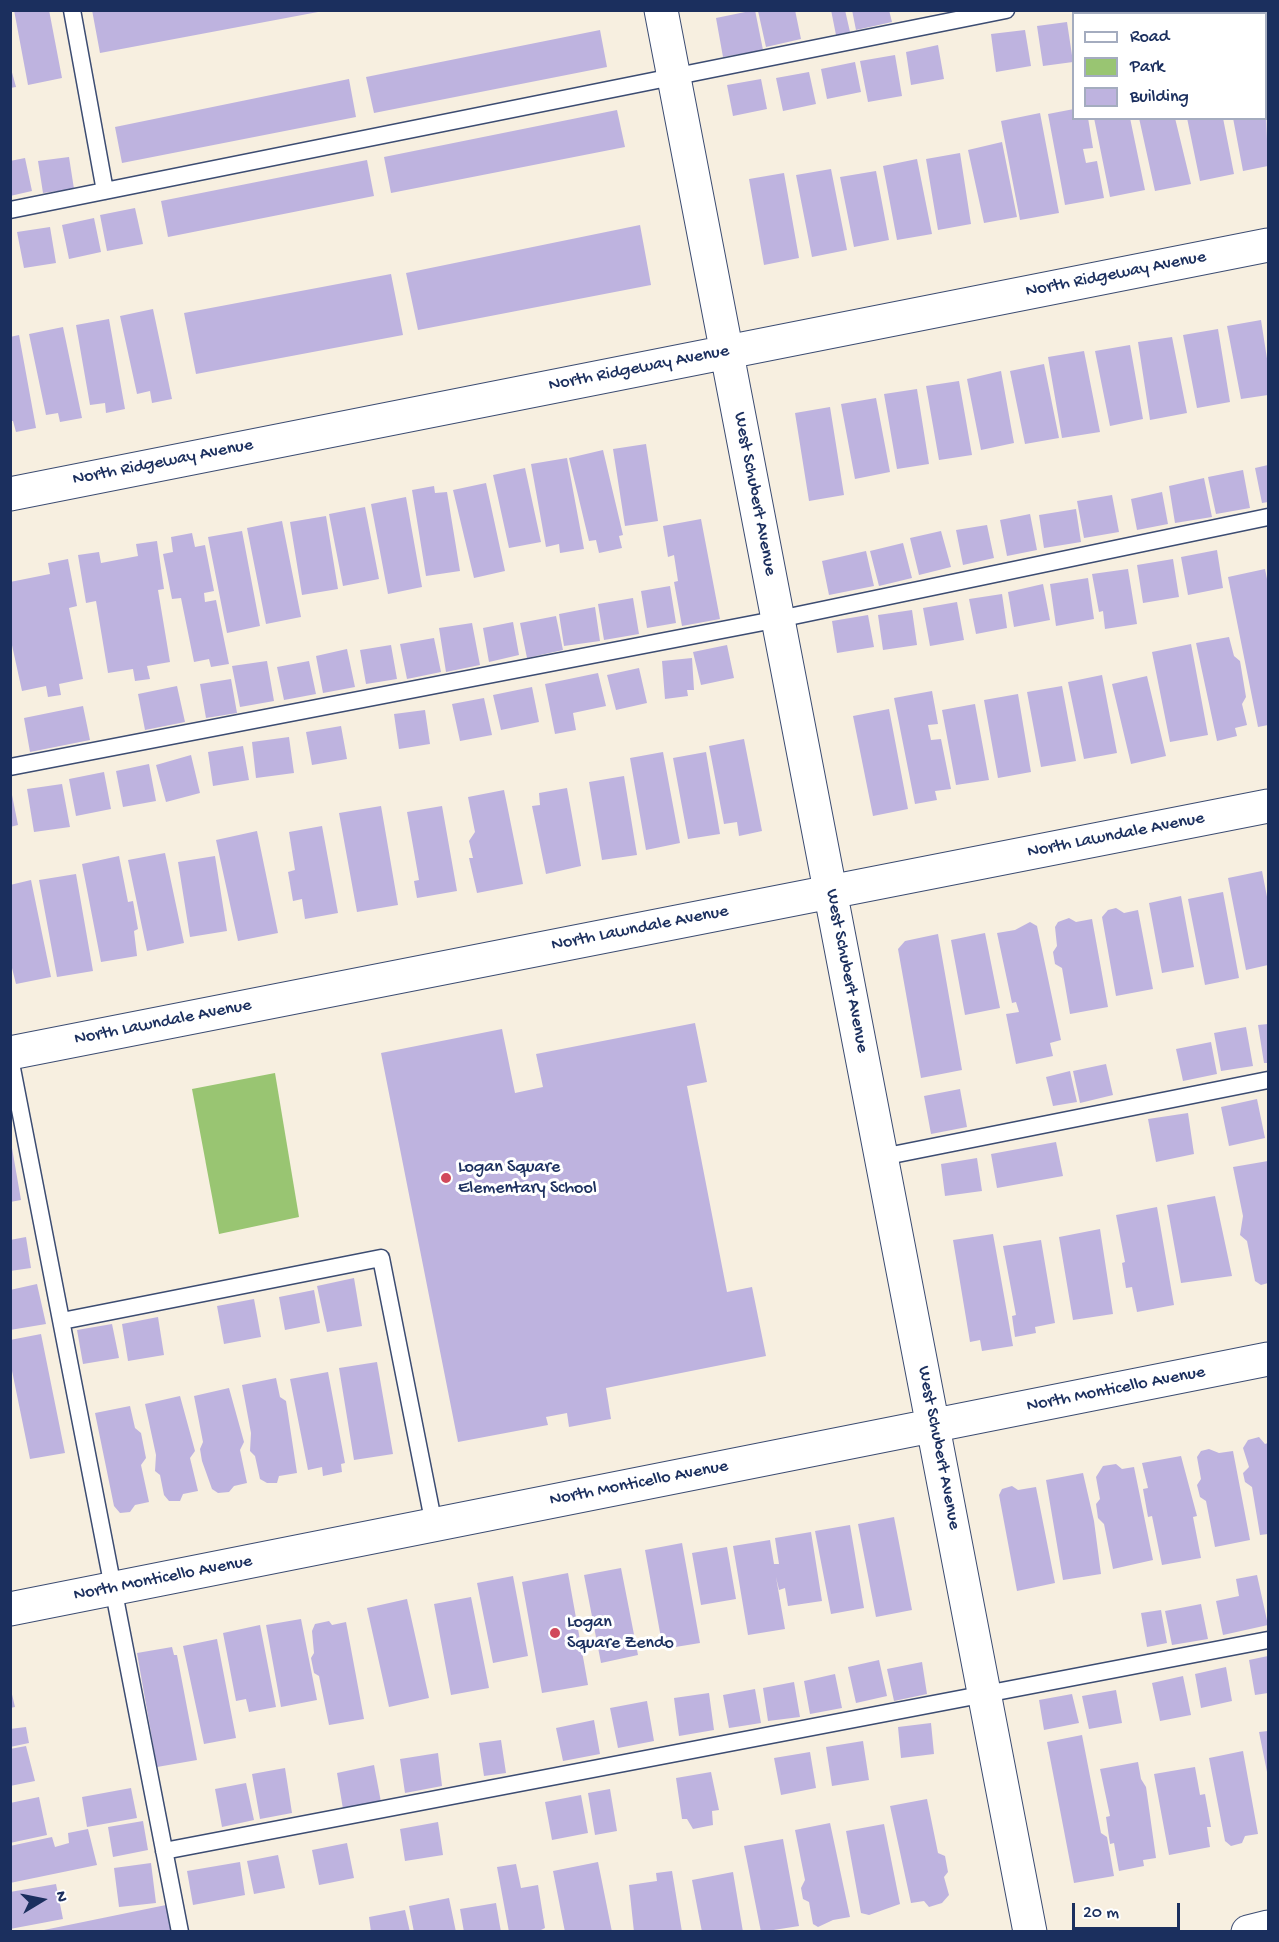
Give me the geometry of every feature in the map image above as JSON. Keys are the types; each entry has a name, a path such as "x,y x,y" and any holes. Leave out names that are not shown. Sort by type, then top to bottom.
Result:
{"street":[{"name":"West Schubert Avenue","path":"661,10 1030,1932"},
{"name":"North Ridgeway Avenue","path":"10,494 1269,245"},
{"name":"North Lawndale Avenue","path":"10,1055 1269,806"},
{"name":"North Monticello Avenue","path":"10,1609 1269,1359"},
{"path":"1248,1932 1269,1927"}],"lane":[{"path":"72,10 105,191"},
{"path":"10,210 1006,10"},
{"path":"10,766 779,619 1269,517"},
{"path":"10,1055 180,1932"},
{"path":"882,1157 1269,1080"},
{"path":"62,1321 381,1258 434,1525"},
{"path":"164,1851 1269,1640"}],"green space":[{"path":"275,1073 299,1217 219,1234 192,1089"}],"building":[{"path":"14,10 49,10 62,78 28,85"},
{"path":"92,10 318,10 318,12 100,53"},
{"path":"755,10 763,50 723,57 716,18"},
{"path":"795,10 801,39 766,47 758,11"},
{"path":"831,10 845,10 850,32 836,35"},
{"path":"852,10 889,10 892,22 856,30"},
{"path":"1159,10 1160,12 1122,12"},
{"path":"1166,10 1201,10 1201,12 1166,12"},
{"path":"1211,10 1249,10 1250,12 1212,12"},
{"path":"1067,22 1072,62 1043,66 1037,26"},
{"path":"600,30 607,67 374,113 366,77"},
{"path":"1025,30 1031,66 996,72 991,34"},
{"path":"938,45 944,79 911,85 906,52"},
{"path":"895,55 902,96 868,102 860,61"},
{"path":"855,62 861,92 827,99 821,69"},
{"path":"10,65 16,87 10,88"},
{"path":"809,72 816,104 783,111 776,78"},
{"path":"349,79 356,117 122,163 115,127"},
{"path":"761,79 767,109 733,116 727,85"},
{"path":"1072,109 1072,120 1088,120 1093,148 1083,149 1086,163 1097,161 1104,198 1065,205 1048,114"},
{"path":"617,110 625,147 391,193 384,157"},
{"path":"1040,113 1059,213 1020,220 1001,121"},
{"path":"1094,120 1130,120 1145,190 1110,197"},
{"path":"1139,120 1175,120 1191,184 1155,191"},
{"path":"1187,120 1223,120 1234,174 1200,181"},
{"path":"1233,120 1266,120 1268,166 1243,171"},
{"path":"1002,142 1017,217 984,223 968,150"},
{"path":"960,153 971,224 938,230 926,159"},
{"path":"69,157 74,189 43,193 38,161"},
{"path":"25,158 32,191 10,196 10,161"},
{"path":"917,159 932,234 897,240 883,166"},
{"path":"367,160 374,196 168,237 161,201"},
{"path":"831,169 847,250 812,257 796,175"},
{"path":"876,171 889,240 854,247 840,177"},
{"path":"784,173 799,258 764,265 749,179"},
{"path":"135,208 143,244 107,251 100,215"},
{"path":"94,218 101,252 69,259 62,225"},
{"path":"640,225 651,285 418,330 406,273"},
{"path":"50,227 56,263 24,268 17,232"},
{"path":"391,274 403,335 196,374 184,313"},
{"path":"153,309 172,399 152,403 150,391 137,394 120,316"},
{"path":"109,319 125,409 106,413 105,403 90,405 76,325"},
{"path":"1261,320 1268,365 1268,395 1241,399 1227,326"},
{"path":"63,327 82,418 60,422 58,413 46,415 29,334"},
{"path":"1218,329 1230,402 1197,408 1183,335"},
{"path":"19,335 36,428 16,432 13,421 10,421 10,337"},
{"path":"1172,337 1187,413 1150,420 1138,342"},
{"path":"1130,345 1143,419 1110,426 1095,351"},
{"path":"1084,351 1100,432 1062,438 1048,357"},
{"path":"1044,364 1059,438 1025,444 1010,371"},
{"path":"1001,371 1014,443 981,450 967,379"},
{"path":"959,381 972,455 939,460 926,386"},
{"path":"917,389 929,464 897,469 884,394"},
{"path":"876,398 890,472 855,479 841,404"},
{"path":"830,407 844,495 809,501 795,413"},
{"path":"646,444 658,521 625,526 613,449"},
{"path":"603,450 623,535 619,536 622,548 599,553 596,540 589,541 569,458"},
{"path":"567,458 584,549 560,553 559,544 546,547 531,464"},
{"path":"1268,465 1268,502 1262,503 1255,468"},
{"path":"525,468 541,542 509,548 493,475"},
{"path":"1243,470 1250,508 1216,514 1208,477"},
{"path":"1204,478 1212,517 1175,523 1169,486"},
{"path":"486,483 505,571 474,578 453,490"},
{"path":"434,486 435,493 447,492 460,571 426,576 412,490"},
{"path":"1162,492 1168,524 1137,530 1131,499"},
{"path":"1112,495 1119,532 1084,538 1077,501"},
{"path":"406,497 422,587 388,594 371,504"},
{"path":"365,507 379,579 343,586 329,514"},
{"path":"1076,509 1081,542 1044,548 1039,515"},
{"path":"1030,514 1037,550 1007,556 1000,520"},
{"path":"326,516 338,589 302,595 290,522"},
{"path":"701,519 720,619 682,626 674,582 678,581 674,555 668,557 663,526"},
{"path":"282,521 301,617 266,624 247,528"},
{"path":"987,525 994,558 963,565 956,530"},
{"path":"242,531 260,626 227,633 208,537"},
{"path":"941,531 951,567 919,575 910,538"},
{"path":"192,533 195,547 205,545 214,591 204,593 205,602 216,600 229,664 211,667 209,659 194,662 181,598 172,599 163,554 173,552 171,537"},
{"path":"157,541 164,589 158,590 170,662 147,666 150,679 135,681 133,669 108,673 96,601 86,603 78,555 99,552 101,563 138,556 136,544"},
{"path":"903,543 912,578 879,586 870,551"},
{"path":"1217,550 1223,588 1188,595 1181,557"},
{"path":"866,551 874,586 829,595 822,561"},
{"path":"68,559 77,606 69,608 83,679 59,684 61,695 48,697 46,686 22,691 10,636 10,582 50,574 48,563"},
{"path":"1173,559 1179,597 1143,603 1137,565"},
{"path":"1128,569 1137,624 1105,629 1103,611 1099,612 1092,574"},
{"path":"1265,569 1268,584 1268,725 1258,727 1228,577"},
{"path":"1088,578 1094,619 1056,626 1050,584"},
{"path":"1043,584 1050,620 1014,627 1008,592"},
{"path":"670,586 676,623 647,628 641,591"},
{"path":"1002,594 1007,628 976,634 969,599"},
{"path":"633,598 639,634 604,640 598,604"},
{"path":"957,602 964,640 930,646 923,608"},
{"path":"595,607 600,641 564,646 559,614"},
{"path":"912,610 917,645 883,650 878,615"},
{"path":"868,615 874,647 837,653 832,621"},
{"path":"556,616 563,650 527,658 520,623"},
{"path":"513,622 519,655 489,662 483,628"},
{"path":"472,623 480,665 446,672 439,628"},
{"path":"1229,637 1234,656 1240,661 1246,697 1242,704 1247,725 1235,728 1237,736 1217,741 1196,643"},
{"path":"434,638 441,672 407,679 400,644"},
{"path":"1191,644 1208,735 1170,742 1152,652"},
{"path":"391,645 397,679 366,684 360,650"},
{"path":"727,645 734,678 701,685 693,652"},
{"path":"347,649 355,687 323,693 316,656"},
{"path":"692,658 694,690 687,690 688,696 665,699 662,661"},
{"path":"267,661 274,701 240,707 232,666"},
{"path":"309,661 316,694 284,700 277,667"},
{"path":"639,668 647,703 616,710 607,675"},
{"path":"598,673 606,706 573,713 576,730 555,734 545,684"},
{"path":"1102,675 1117,753 1084,759 1068,682"},
{"path":"1147,676 1166,756 1131,764 1112,684"},
{"path":"231,679 237,713 206,718 200,684"},
{"path":"177,686 185,722 145,730 138,694"},
{"path":"1062,686 1076,761 1041,767 1027,692"},
{"path":"532,687 539,722 501,730 493,695"},
{"path":"932,691 938,724 928,725 931,740 941,739 951,789 935,791 937,800 915,804 894,698"},
{"path":"1018,694 1031,772 998,778 984,700"},
{"path":"484,698 492,735 460,741 452,704"},
{"path":"975,704 989,780 956,785 942,710"},
{"path":"83,706 90,740 30,752 24,718"},
{"path":"889,709 908,809 873,816 853,716"},
{"path":"425,710 430,744 399,749 394,714"},
{"path":"341,726 347,759 312,765 306,732"},
{"path":"289,737 294,773 256,778 252,742"},
{"path":"744,739 762,831 739,836 737,822 724,824 709,746"},
{"path":"243,746 249,780 213,786 208,752"},
{"path":"663,752 680,843 646,850 630,758"},
{"path":"706,752 720,834 688,839 673,758"},
{"path":"191,755 200,793 166,802 156,765"},
{"path":"149,764 156,801 123,807 116,771"},
{"path":"104,772 111,809 76,816 69,779"},
{"path":"624,776 637,855 602,860 589,782"},
{"path":"62,784 70,827 34,832 27,789"},
{"path":"567,788 581,866 546,874 532,806 540,805 539,793"},
{"path":"504,790 523,884 477,893 469,858 473,858 469,841 475,832 468,797"},
{"path":"12,795 18,825 10,827 10,796"},
{"path":"381,806 398,905 357,912 339,813"},
{"path":"442,806 457,891 417,898 414,881 419,880 407,812"},
{"path":"322,826 338,913 305,919 302,899 293,901 288,872 295,870 289,832"},
{"path":"257,831 278,933 238,941 216,840"},
{"path":"165,853 184,943 147,951 128,860"},
{"path":"119,856 128,902 133,901 138,929 134,931 137,956 101,962 82,864"},
{"path":"215,856 227,931 190,937 178,862"},
{"path":"1262,871 1268,902 1268,965 1246,970 1228,878"},
{"path":"76,874 93,971 57,977 39,880"},
{"path":"31,880 51,977 16,984 10,960 10,885"},
{"path":"1223,892 1239,978 1205,985 1188,899"},
{"path":"1181,896 1194,967 1162,973 1149,903"},
{"path":"1116,908 1124,913 1138,910 1153,989 1116,996 1102,917 1108,910"},
{"path":"1069,918 1076,922 1092,919 1108,1007 1070,1014 1062,968 1055,964 1053,952 1057,946 1055,927 1058,922"},
{"path":"1030,922 1037,926 1061,1040 1050,1043 1053,1056 1016,1064 1006,1014 1019,1012 1016,1002 1012,1003 997,933 1015,930"},
{"path":"985,933 1000,1008 965,1015 951,940"},
{"path":"938,934 962,1070 921,1078 898,949 905,941"},
{"path":"695,1023 707,1082 687,1086 727,1292 752,1287 766,1356 606,1388 611,1419 569,1427 567,1413 546,1417 548,1425 458,1442 381,1053 502,1029 515,1093 543,1087 536,1054"},
{"path":"1268,1024 1268,1063 1264,1063 1258,1025"},
{"path":"1246,1027 1253,1066 1221,1071 1214,1033"},
{"path":"1211,1042 1217,1074 1183,1081 1176,1049"},
{"path":"1106,1064 1113,1095 1080,1103 1073,1071"},
{"path":"1070,1071 1077,1102 1053,1106 1046,1077"},
{"path":"960,1089 967,1127 931,1134 924,1096"},
{"path":"1257,1099 1265,1138 1229,1146 1221,1107"},
{"path":"1188,1113 1194,1154 1156,1162 1148,1119"},
{"path":"1056,1142 1063,1176 997,1188 991,1154"},
{"path":"12,1148 21,1200 10,1202 10,1149"},
{"path":"977,1158 982,1191 945,1196 941,1164"},
{"path":"1268,1161 1268,1283 1261,1285 1255,1281 1247,1241 1240,1235 1243,1216 1233,1167"},
{"path":"1215,1196 1232,1276 1181,1283 1167,1205"},
{"path":"1157,1207 1174,1305 1137,1312 1132,1287 1126,1288 1122,1263 1125,1262 1116,1215"},
{"path":"1100,1229 1113,1314 1073,1320 1059,1237"},
{"path":"993,1234 1013,1346 982,1351 980,1340 970,1342 953,1240"},
{"path":"26,1237 31,1268 10,1271 10,1240"},
{"path":"1041,1240 1055,1323 1035,1327 1036,1333 1015,1337 1012,1316 1016,1315 1003,1246"},
{"path":"354,1278 362,1326 327,1332 317,1286"},
{"path":"37,1284 46,1324 10,1330 10,1290"},
{"path":"314,1290 320,1323 285,1330 279,1297"},
{"path":"254,1299 261,1337 224,1344 217,1306"},
{"path":"158,1317 164,1355 128,1361 122,1324"},
{"path":"112,1324 119,1358 83,1364 77,1330"},
{"path":"41,1334 65,1453 30,1459 10,1361 10,1340"},
{"path":"377,1362 393,1454 354,1460 339,1368"},
{"path":"328,1372 345,1463 341,1464 342,1472 323,1476 322,1467 308,1470 290,1379"},
{"path":"276,1378 280,1397 286,1401 297,1473 279,1476 277,1483 267,1483 260,1479 255,1456 250,1451 251,1433 242,1385"},
{"path":"229,1388 244,1442 240,1450 247,1483 234,1486 229,1492 218,1493 212,1489 202,1461 200,1449 203,1442 194,1396"},
{"path":"180,1396 195,1451 190,1458 198,1491 183,1494 180,1501 169,1501 164,1495 160,1475 155,1471 156,1455 145,1404"},
{"path":"130,1406 135,1428 141,1433 146,1458 141,1465 149,1502 135,1505 130,1512 120,1513 114,1506 95,1413"},
{"path":"1259,1437 1265,1444 1268,1443 1268,1534 1260,1535 1252,1487 1245,1482 1243,1473 1249,1467 1243,1448 1248,1440"},
{"path":"1209,1449 1219,1453 1233,1451 1250,1540 1215,1547 1206,1501 1200,1497 1197,1485 1201,1479 1197,1457 1201,1451"},
{"path":"1181,1456 1197,1516 1193,1517 1201,1558 1162,1565 1152,1516 1148,1517 1143,1489 1148,1488 1142,1463"},
{"path":"1116,1464 1122,1469 1134,1467 1153,1560 1113,1569 1104,1524 1098,1518 1096,1504 1100,1499 1096,1477 1103,1466"},
{"path":"1083,1473 1094,1521 1101,1574 1063,1580 1046,1480"},
{"path":"1012,1486 1018,1490 1036,1487 1055,1583 1017,1591 999,1495 1002,1489"},
{"path":"894,1517 912,1610 876,1617 858,1524"},
{"path":"850,1525 864,1608 831,1614 815,1531"},
{"path":"811,1532 822,1601 788,1606 785,1588 779,1590 776,1577 785,1629 748,1635 733,1546 770,1540 774,1564 779,1564 775,1538"},
{"path":"682,1543 700,1643 663,1649 645,1550"},
{"path":"727,1547 736,1599 701,1605 692,1553"},
{"path":"621,1568 638,1655 601,1663 584,1575"},
{"name":"Logan Square Zendo","path":"568,1573 588,1685 542,1693 522,1582"},
{"path":"1257,1575 1268,1625 1223,1635 1216,1601 1239,1596 1236,1579"},
{"path":"513,1576 528,1656 493,1663 477,1583"},
{"path":"471,1597 489,1688 451,1695 434,1604"},
{"path":"407,1599 429,1698 389,1707 367,1608"},
{"path":"1201,1604 1208,1639 1172,1645 1165,1611"},
{"path":"1161,1610 1167,1643 1147,1647 1141,1613"},
{"path":"301,1619 317,1700 281,1707 266,1625"},
{"path":"329,1621 332,1625 346,1622 364,1719 329,1725 319,1676 314,1673 311,1658 314,1653 312,1631 315,1624"},
{"path":"260,1625 276,1707 249,1712 246,1699 236,1701 223,1633"},
{"path":"217,1639 236,1738 204,1744 183,1646"},
{"path":"172,1647 174,1655 177,1655 197,1760 157,1767 137,1653"},
{"path":"1268,1656 1268,1693 1255,1695 1249,1660"},
{"path":"879,1660 887,1696 856,1703 848,1667"},
{"path":"922,1662 927,1694 894,1701 887,1669"},
{"path":"1226,1667 1232,1701 1201,1708 1195,1674"},
{"path":"835,1674 842,1708 810,1714 804,1681"},
{"path":"1183,1676 1191,1715 1160,1721 1152,1683"},
{"path":"794,1682 800,1717 768,1721 763,1688"},
{"path":"10,1686 15,1707 10,1708"},
{"path":"755,1689 761,1723 729,1728 723,1695"},
{"path":"1116,1690 1122,1723 1089,1729 1082,1696"},
{"path":"709,1693 714,1730 679,1736 674,1698"},
{"path":"1072,1694 1079,1723 1044,1730 1039,1700"},
{"path":"647,1701 654,1741 618,1748 610,1708"},
{"path":"594,1720 600,1754 563,1761 556,1728"},
{"path":"931,1723 934,1754 901,1758 898,1727"},
{"path":"26,1727 29,1743 10,1747 10,1729"},
{"path":"1268,1731 1268,1772 1267,1772 1259,1732"},
{"path":"1082,1735 1101,1833 1107,1837 1114,1876 1074,1883 1047,1742"},
{"path":"501,1740 506,1773 484,1776 479,1743"},
{"path":"863,1741 869,1780 832,1786 826,1747"},
{"path":"26,1746 35,1781 10,1786 10,1749"},
{"path":"1243,1751 1258,1834 1245,1836 1242,1843 1231,1846 1225,1841 1209,1758"},
{"path":"810,1752 816,1788 781,1795 774,1758"},
{"path":"438,1753 442,1786 405,1793 400,1759"},
{"path":"1138,1762 1141,1779 1146,1787 1156,1858 1143,1860 1144,1866 1119,1871 1114,1843 1110,1844 1106,1817 1110,1816 1100,1769"},
{"path":"374,1765 381,1802 343,1809 337,1773"},
{"path":"1195,1767 1200,1795 1205,1794 1211,1827 1207,1827 1210,1847 1169,1855 1154,1774"},
{"path":"285,1768 292,1813 260,1819 252,1774"},
{"path":"711,1772 719,1810 712,1811 713,1825 693,1829 687,1819 682,1819 676,1778"},
{"path":"246,1783 254,1820 222,1827 215,1789"},
{"path":"131,1788 137,1818 87,1827 82,1797"},
{"path":"610,1789 617,1831 595,1835 588,1793"},
{"path":"581,1795 588,1833 552,1840 545,1802"},
{"path":"39,1797 47,1835 10,1843 10,1803"},
{"path":"927,1799 938,1853 945,1856 948,1872 944,1877 949,1895 942,1903 929,1907 924,1901 911,1903 890,1806"},
{"path":"143,1821 148,1850 113,1857 108,1827"},
{"path":"438,1822 443,1855 405,1861 400,1829"},
{"path":"830,1823 850,1917 833,1920 818,1927 813,1924 809,1902 803,1899 801,1888 805,1880 795,1830"},
{"path":"884,1824 900,1904 869,1915 861,1913 846,1831"},
{"path":"88,1829 97,1865 10,1883 10,1846 52,1837 55,1847 69,1843 68,1833"},
{"path":"783,1839 799,1926 761,1932 744,1846"},
{"path":"347,1843 354,1878 319,1885 312,1850"},
{"path":"278,1855 285,1888 254,1894 247,1861"},
{"path":"240,1862 245,1895 193,1905 187,1871"},
{"path":"598,1862 612,1932 565,1932 553,1871"},
{"path":"151,1863 156,1903 119,1907 114,1868"},
{"path":"516,1864 521,1888 538,1885 545,1928 537,1932 509,1932 497,1867"},
{"path":"672,1871 682,1932 634,1932 629,1885 657,1881 656,1873"},
{"path":"733,1872 743,1932 702,1932 692,1880"},
{"path":"56,1884 63,1919 10,1929 10,1892"},
{"path":"449,1898 456,1932 414,1932 409,1906"},
{"path":"496,1903 501,1932 464,1932 460,1909"},
{"path":"166,1905 171,1932 44,1932 44,1930"},
{"path":"405,1910 410,1932 371,1932 369,1917"}],"place":[{"name":"Logan Square Elementary School","path":"446,1178"},
{"name":"Logan Square Zendo","path":"555,1633"}]}
